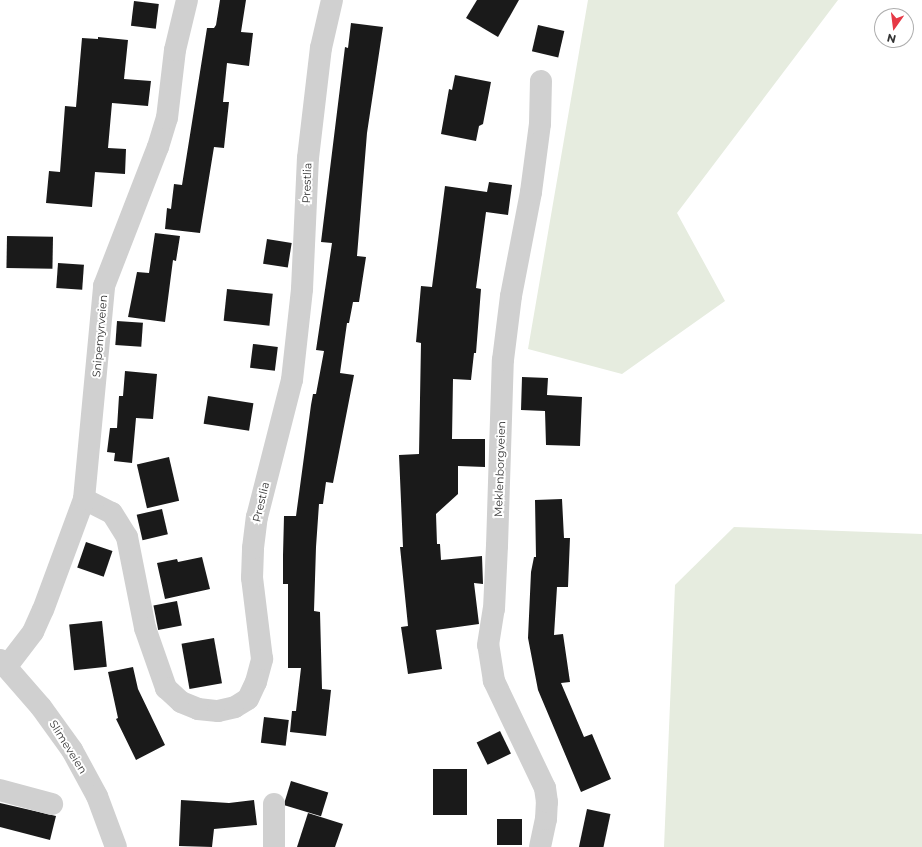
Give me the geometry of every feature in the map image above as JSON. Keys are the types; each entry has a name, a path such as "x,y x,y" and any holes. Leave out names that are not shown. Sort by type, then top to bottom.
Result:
{"street":[{"name":"Snipemyrveien","path":"3,663 32,632 43,610 84,499 104,286 165,125 175,50 187,0"},
{"name":"Prestlia","path":"84,499 112,513 128,537 145,628 166,688 181,702 198,709 218,711 234,706 248,699 256,682 262,659 252,578 253,548 257,517 292,380 302,289 308,158 321,48 332,0"},
{"name":"Meklenborgveien","path":"540,847 546,819 547,802 545,788 494,680 488,645 494,609 503,360 511,296 531,192 540,124 541,81"},
{"name":"Slimeveien","path":"3,663 72,750 97,796 116,847"},
{"path":"0,790 52,804"},
{"path":"274,804 274,847"}],"shaded area":[{"path":"588,0 838,0 677,213 725,301 622,374 528,349"},
{"path":"734,527 922,534 922,847 664,847 675,585"}],"building":[{"path":"220,0 246,0 241,32 253,33 249,66 227,63 223,102 229,102 224,148 214,147 200,233 165,229 167,208 171,209 174,184 182,185 207,28 214,28 216,25"},
{"path":"477,0 519,0 498,37 466,18"},
{"path":"134,1 159,4 156,29 131,26"},
{"path":"351,23 383,27 367,133 357,256 366,257 359,302 353,302 349,323 347,323 340,373 354,375 333,483 326,482 323,504 319,504 314,611 320,612 322,689 331,690 326,736 290,732 292,711 296,711 301,668 288,668 288,584 283,584 284,516 296,516 311,405 313,394 316,394 324,351 316,350 332,243 321,242 345,47 348,48"},
{"path":"538,25 564,31 558,57 532,51"},
{"path":"98,37 128,40 124,79 151,81 148,106 112,103 108,148 126,149 125,174 95,172 92,207 46,203 49,171 60,172 65,106 76,107 82,38 98,39"},
{"path":"455,75 491,82 483,124 479,126 476,141 441,134 449,89 452,90"},
{"path":"489,182 512,185 508,215 486,212 476,288 481,289 476,353 474,353 471,380 453,379 452,439 485,439 485,467 458,466 458,494 436,514 437,544 440,544 441,560 482,556 483,584 474,583 479,624 436,630 442,669 408,674 401,627 408,626 400,547 403,547 399,455 419,454 421,343 416,342 421,286 432,287 445,186 487,192"},
{"path":"155,233 180,236 176,261 173,260 165,322 128,317 137,272 149,273"},
{"path":"7,236 53,237 52,269 6,268"},
{"path":"267,239 292,243 288,268 263,264"},
{"path":"58,263 84,265 82,290 56,288"},
{"path":"227,289 273,294 269,326 224,321"},
{"path":"117,321 143,323 141,347 115,345"},
{"path":"253,344 278,347 275,371 250,368"},
{"path":"125,371 157,374 153,419 136,418 132,463 114,461 115,453 107,452 110,428 117,428 119,396 123,396"},
{"path":"522,377 548,378 547,395 582,397 580,446 546,445 545,411 521,410"},
{"path":"208,396 253,403 249,431 204,424"},
{"path":"169,457 179,501 147,508 137,464"},
{"path":"562,499 564,538 570,538 568,587 557,587 554,635 563,634 570,682 561,683 584,737 592,734 611,779 581,792 538,690 528,638 531,572 534,557 536,557 535,500"},
{"path":"162,509 168,534 143,540 137,515"},
{"path":"86,542 112,551 104,577 77,568"},
{"path":"202,557 210,589 165,599 157,563 177,559 178,562"},
{"path":"177,601 182,626 158,630 153,606"},
{"path":"102,621 107,667 74,670 69,624"},
{"path":"214,638 222,683 189,689 182,644"},
{"path":"133,667 138,689 165,745 136,760 116,719 118,718 108,672"},
{"path":"264,717 289,720 286,746 261,743"},
{"path":"500,731 511,753 488,765 477,742"},
{"path":"433,769 467,769 467,815 433,815"},
{"path":"291,781 328,792 321,816 284,805"},
{"path":"181,800 229,803 254,800 257,825 214,829 212,847 179,846"},
{"path":"0,803 56,816 50,840 0,827"},
{"path":"587,809 610,814 603,847 579,847"},
{"path":"308,813 343,824 335,847 297,847"},
{"path":"497,819 522,819 522,845 497,845"}]}
